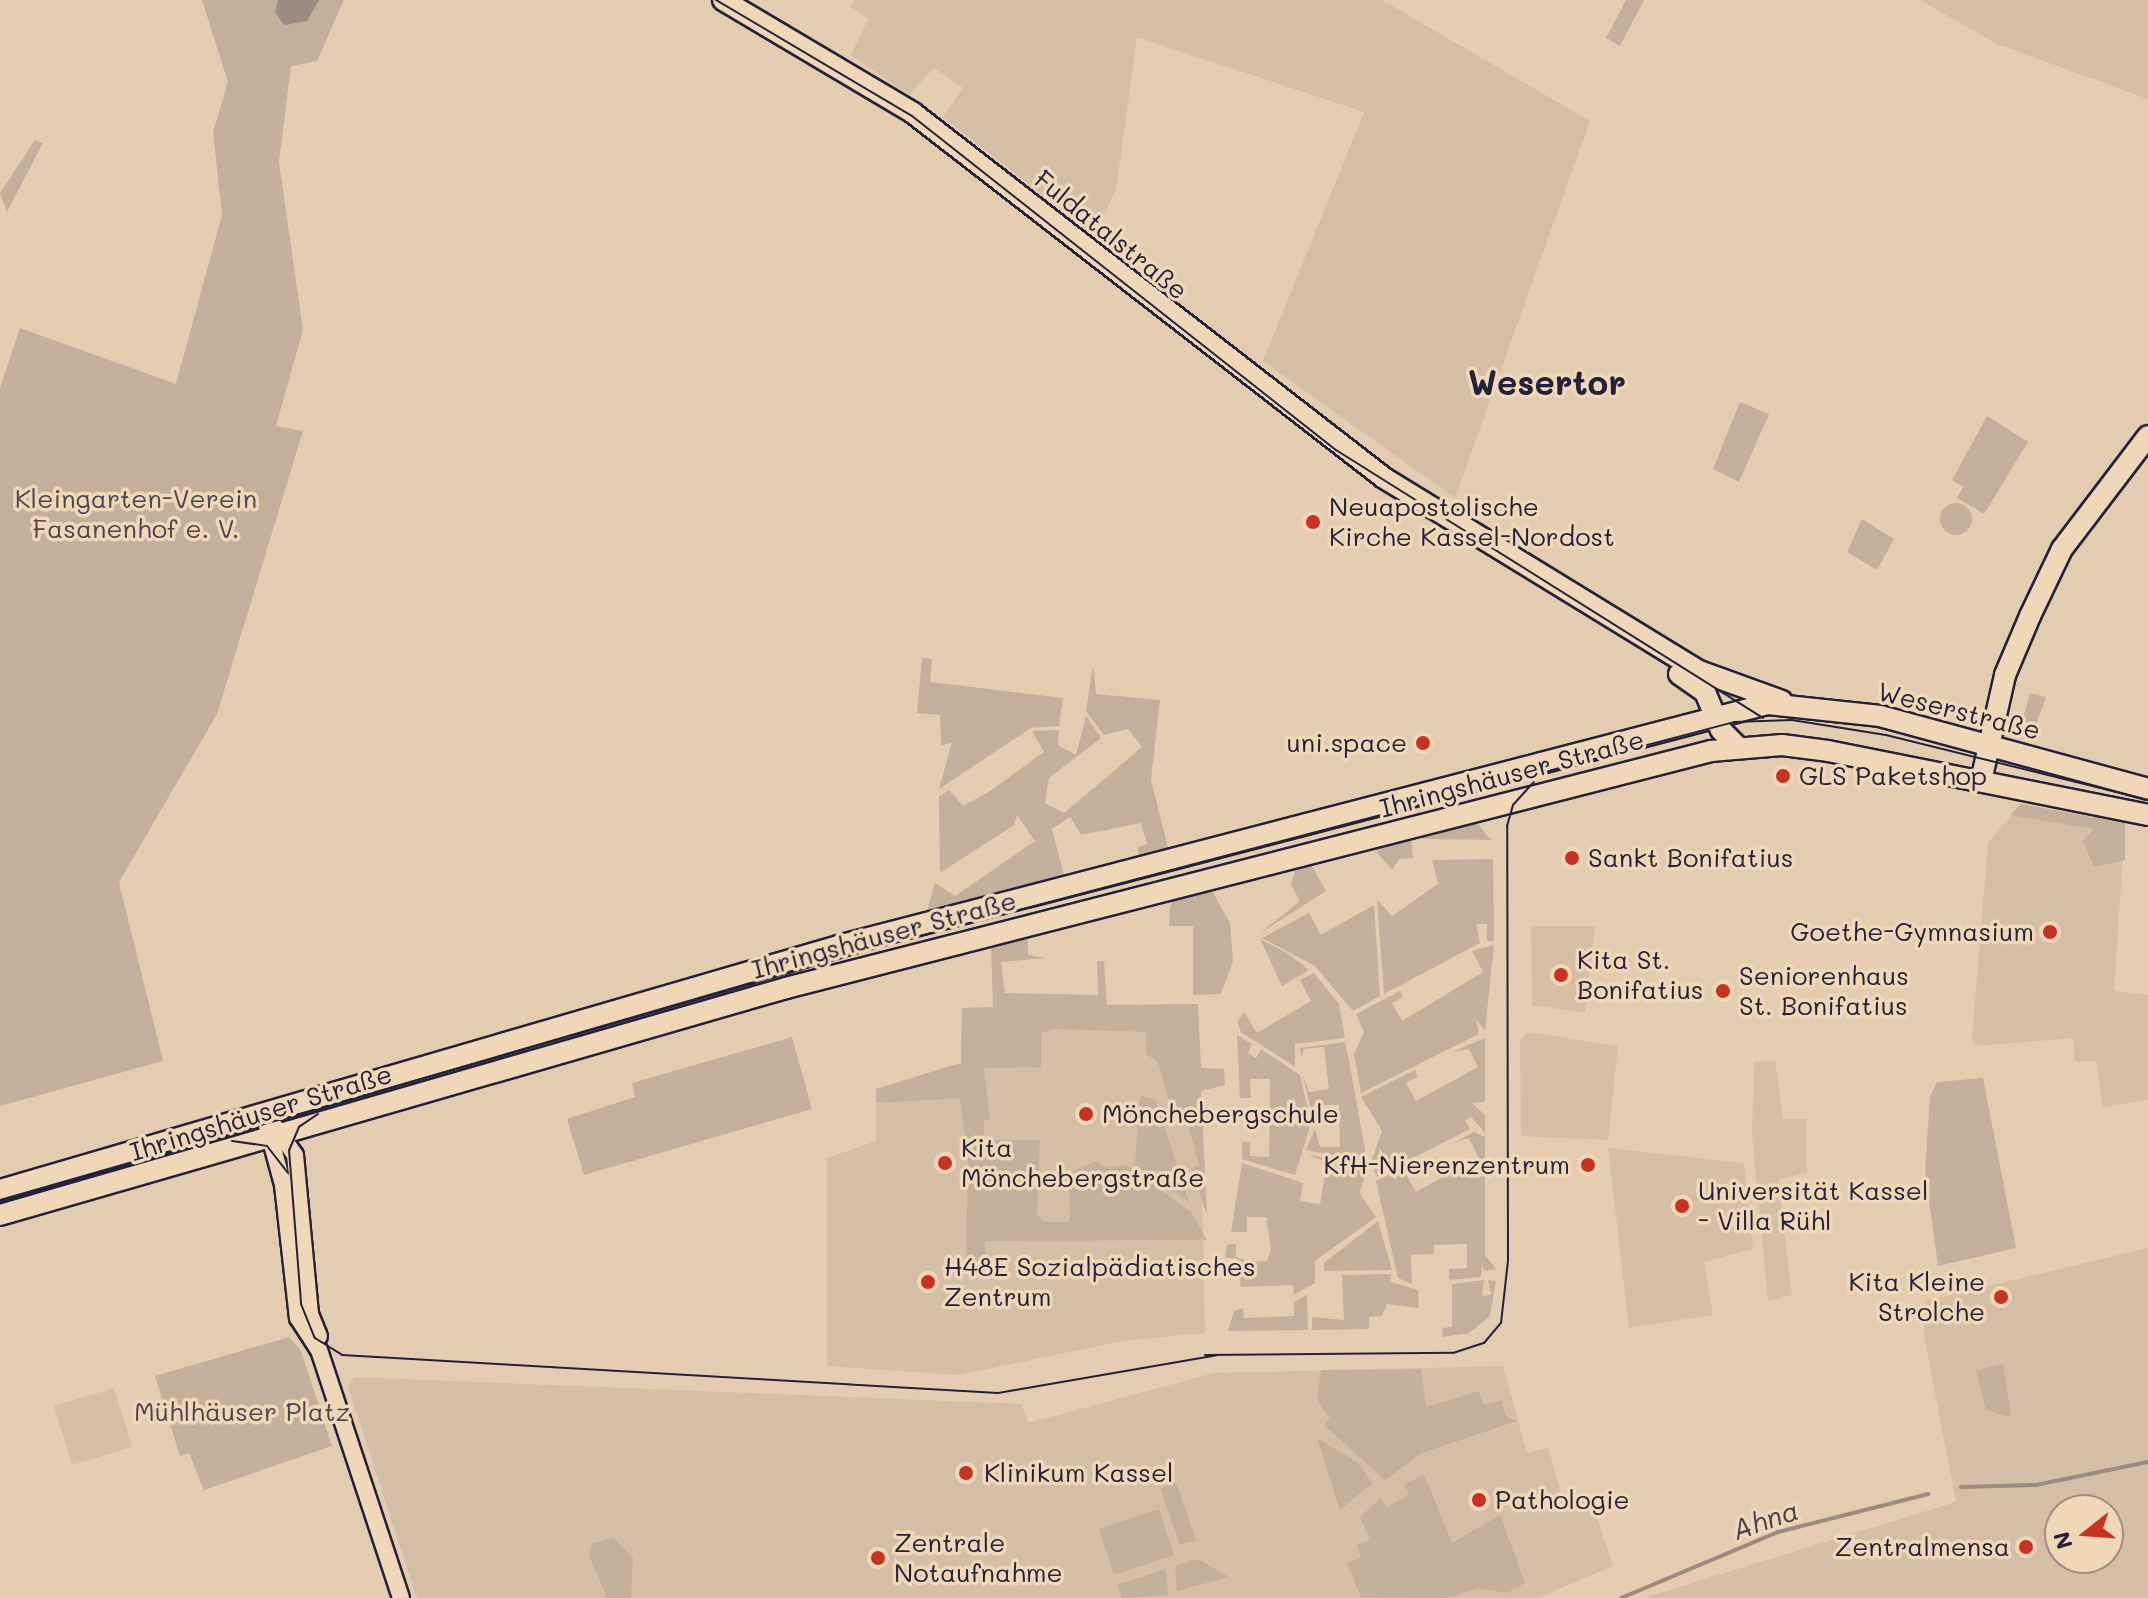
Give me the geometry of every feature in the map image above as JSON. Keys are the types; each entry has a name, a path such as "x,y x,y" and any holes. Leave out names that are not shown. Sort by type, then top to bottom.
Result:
{"main road":[{"name":"Fuldatalstraße","path":"723,0 913,113 1296,417 1457,525 1699,671 1788,703"},
{"path":"2148,436 2062,549 2005,675 1981,781 2148,815"},
{"name":"Fuldatalstraße","path":"1457,525 1478,548 1699,686 1715,718 1738,747"},
{"name":"Weserstraße","path":"1755,708 1788,703 1988,744 2148,789"},
{"name":"Ihringshäuser Straße","path":"0,1190 895,931 1755,708"},
{"name":"Ihringshäuser Straße","path":"0,1215 278,1138 551,1053 1089,906 1738,747 1791,746 1981,781"}],"street":[{"path":"264,1115 278,1138 295,1155"},
{"path":"309,1127 295,1155 310,1314 401,1598"},
{"path":"278,1138 298,1318 320,1344"}],"shaded area":[{"path":"278,0 319,0 307,21 284,25 275,12"},
{"path":"854,0 1382,0 1590,121 1455,498 1263,361 1364,112 1137,37 1116,190 1094,235 943,117 963,88 934,68 909,95 851,55 868,19 851,7"},
{"path":"1920,0 2148,0 2148,99 1997,44"},
{"name":"Goethe-Gymnasium","path":"2021,804 2125,823 2114,991 2148,995 2148,1100 2103,1107 2096,1061 2075,1061 2073,1038 1977,1046 1972,1040 1988,843"},
{"name":"Kita St. Bonifatius","path":"1531,926 1595,926 1585,1013 1532,1005"},
{"path":"1198,1004 1205,1333 1123,1341 958,1375 827,1366 827,1158 876,1141 876,1089 961,1063 962,1008"},
{"path":"1527,1032 1618,1046 1608,1140 1521,1136 1520,1041"},
{"path":"1775,1061 1783,1119 1807,1119 1807,1173 1778,1179 1792,1295 1768,1301 1752,1136 1754,1062"},
{"name":"Universität Kassel - Villa Rühl","path":"1608,1148 1744,1163 1753,1249 1704,1262 1713,1315 1629,1328"},
{"path":"2148,1248 2148,1598 1643,1598 1956,1502 1924,1335 1925,1301"},
{"name":"Klinikum Kassel","path":"1503,1366 1527,1453 1548,1447 1562,1498 1582,1492 1590,1497 1613,1566 1538,1598 417,1598 348,1387 354,1377 1022,1404 1028,1423 1214,1373"},
{"path":"114,1388 132,1447 72,1465 54,1406"}],"green space":[{"name":"Kleingarten-Verein Fasanenhof e. V.","path":"202,0 344,0 317,61 291,66 279,162 303,330 276,426 303,431 217,714 119,882 163,1061 0,1106 0,388 20,328 176,384 222,215 213,132 228,82"},
{"path":"1626,0 1644,0 1620,46 1606,38"},
{"path":"35,140 43,143 7,212 0,193"},
{"path":"1740,402 1769,414 1739,482 1713,469"},
{"path":"1987,416 2028,442 1984,514 1957,498 1963,487 1952,480"},
{"path":"1956,503 1967,508 1972,519 1967,530 1956,535 1945,530 1940,519 1945,508"},
{"path":"1862,519 1894,539 1877,570 1847,552"},
{"path":"922,658 932,659 930,682 1063,698 1059,726 1031,728 939,789 952,742 941,746 940,715 917,713"},
{"path":"1093,665 1096,694 1160,700 1151,780 1169,852 1140,859 1137,847 1147,844 1141,823 1081,835 1070,817 1052,829 1064,875 927,910 935,883 955,896 1035,841 1017,815 1014,825 940,873 939,796 949,790 963,806 990,791 1044,752 1032,731 1059,730 1058,745 1076,755 1086,716 1101,738 1049,778 1045,803 1064,813 1142,747 1128,729 1104,735 1086,711"},
{"path":"2030,693 2046,697 2031,739 2020,729"},
{"path":"2021,804 2125,823 2125,860 2094,867 2083,841 2094,829 2010,815"},
{"path":"1477,823 1491,840 1423,839 1423,836"},
{"path":"1411,840 1413,858 1399,859 1392,870 1376,848"},
{"path":"1493,859 1494,941 1487,941 1487,924 1476,924 1480,943 1384,994 1377,899 1392,916 1438,884 1432,860"},
{"path":"1311,864 1326,891 1259,934 1300,901 1291,885 1295,871 1284,871"},
{"path":"1211,889 1230,923 1233,961 1221,994 1193,995 1193,926 1169,926 1170,907 1174,897"},
{"path":"1374,905 1380,996 1353,1011 1315,966 1262,938 1309,913 1321,935"},
{"path":"1039,933 1028,939 1028,955 1045,958 1001,962 1005,993 1098,995 1097,961 1104,961 1107,1005 1198,1004 1201,1068 1224,1069 1225,1085 1201,1091 1207,1215 1191,1168 1200,1166 1184,1112 1171,1108 1158,1062 1146,1054 1146,1032 1055,1029 1041,1033 1041,1067 984,1068 990,1119 984,1120 984,1140 1040,1140 1037,1215 1044,1222 1070,1222 1069,1173 1097,1161 1106,1168 1126,1165 1191,1212 1207,1240 985,1241 985,1263 966,1263 968,1163 960,1098 876,1103 876,1089 961,1063 962,1008 993,1007 991,945"},
{"path":"1260,939 1287,953 1309,970 1282,986"},
{"path":"1494,945 1485,1031 1476,1019 1479,1034 1361,1093 1354,1054 1364,1032 1356,1014 1400,991 1403,997 1392,1003 1402,1021 1483,972 1472,951"},
{"path":"1314,973 1339,1004 1345,1038 1295,1044 1295,1067 1241,1032 1237,1022 1244,1012 1257,1033 1311,1001 1300,980"},
{"path":"1237,1035 1252,1044 1248,1053 1256,1058 1261,1049 1300,1075 1311,1123 1295,1175 1242,1159 1242,1142 1250,1142 1250,1156 1269,1157 1270,1079 1250,1079 1251,1098 1240,1098"},
{"path":"792,1037 812,1109 584,1175 567,1119 635,1097 632,1083"},
{"path":"1485,1038 1485,1102 1472,1103 1485,1115 1485,1133 1471,1117 1465,1120 1470,1129 1376,1177 1372,1159 1382,1131 1361,1097 1415,1070 1418,1077 1406,1083 1416,1101 1478,1067 1469,1049 1452,1052"},
{"path":"1345,1042 1367,1161 1306,1150 1315,1129 1320,1147 1340,1147 1339,1105 1319,1105 1314,1123 1303,1075 1309,1092 1329,1089 1324,1047 1304,1049 1301,1057 1300,1048"},
{"path":"1983,1078 2016,1248 1938,1266 1925,1171 1930,1097 1937,1082"},
{"path":"1140,1095 1156,1100 1189,1202 1135,1165"},
{"path":"1474,1132 1485,1137 1485,1255 1496,1269 1484,1271 1482,1263 1481,1277 1449,1280 1449,1269 1467,1268 1467,1244 1434,1245 1434,1254 1411,1255 1412,1284 1398,1278 1376,1181 1416,1161 1419,1167 1406,1174 1416,1192 1478,1157 1469,1138 1453,1143"},
{"path":"1308,1155 1367,1165 1360,1194 1376,1217 1315,1261 1315,1283 1294,1295 1293,1285 1241,1287 1236,1258 1225,1258 1227,1245 1236,1244 1236,1257 1249,1262 1267,1261 1271,1249 1266,1217 1247,1217 1247,1232 1231,1232 1242,1163 1303,1183 1300,1201 1320,1204 1327,1162"},
{"path":"1378,1221 1392,1270 1324,1271 1324,1263"},
{"path":"1391,1274 1391,1282 1418,1290 1419,1308 1387,1304 1382,1316 1369,1317 1369,1329 1312,1330 1312,1317 1344,1320 1342,1275"},
{"path":"1484,1280 1482,1296 1491,1295 1488,1280 1496,1281 1490,1316 1469,1333 1443,1337 1442,1328 1452,1327 1452,1284"},
{"path":"1307,1295 1308,1330 1228,1331 1234,1311 1243,1308 1244,1318 1294,1316 1294,1302"},
{"name":"Mühlhäuser Platz","path":"289,1337 301,1351 332,1446 204,1490 189,1453 180,1456 155,1376"},
{"path":"2003,1364 2011,1415 2006,1416 1986,1410 1976,1370"},
{"path":"1421,1369 1426,1407 1479,1391 1483,1405 1502,1400 1506,1417 1517,1421 1422,1453 1385,1480 1324,1425 1330,1419 1317,1400 1321,1370"},
{"path":"1317,1438 1358,1463 1372,1483 1340,1510"},
{"path":"1424,1474 1452,1543 1500,1515 1525,1583 1507,1593 1478,1588 1448,1598 1361,1597 1347,1563 1361,1557 1357,1545 1370,1540 1360,1517 1381,1498 1387,1508 1409,1494 1404,1485"},
{"path":"1176,1482 1196,1540 1180,1545 1160,1488"},
{"path":"1159,1509 1174,1555 1114,1575 1099,1529"},
{"path":"613,1537 633,1558 631,1598 607,1598 589,1556 592,1544"},
{"path":"1198,1559 1229,1577 1177,1591 1175,1566"},
{"path":"1166,1569 1168,1595 1122,1598 1117,1585"}],"waterway":[{"name":"Ahna","path":"1961,1487 2036,1485 2148,1462"},
{"name":"Ahna","path":"1621,1598 1778,1532 1928,1494"}],"tram line":[{"path":"716,0 912,116 1336,450 1763,718"},
{"path":"0,1200 905,940 1734,722 1792,720 1886,735 2148,800"},
{"path":"1205,1355 1453,1353 1484,1343 1501,1323 1508,1261 1507,826 1513,805 1534,782"},
{"path":"318,1114 299,1127 289,1150 301,1304 315,1338 342,1355 998,1393 1217,1355"},
{"path":"232,1141 267,1146 288,1173"}],"place":[{"name":"Neuapostolische Kirche Kassel-Nordost","path":"1313,522"},
{"name":"uni.space","path":"1423,743"},
{"name":"GLS Paketshop","path":"1783,776"},
{"name":"Sankt Bonifatius","path":"1572,858"},
{"name":"Goethe-Gymnasium","path":"2050,932"},
{"name":"Kita St. Bonifatius","path":"1561,975"},
{"name":"Seniorenhaus St. Bonifatius","path":"1723,991"},
{"name":"Mönchebergschule","path":"1086,1114"},
{"name":"Kita Mönchebergstraße","path":"945,1163"},
{"name":"KfH-Nierenzentrum","path":"1588,1165"},
{"name":"Universität Kassel - Villa Rühl","path":"1682,1206"},
{"name":"H48E Sozialpädiatisches Zentrum","path":"928,1282"},
{"name":"Kita Kleine Strolche","path":"2001,1297"},
{"name":"Klinikum Kassel","path":"966,1473"},
{"name":"Pathologie","path":"1479,1500"},
{"name":"Zentralmensa","path":"2026,1547"},
{"name":"Zentrale Notaufnahme","path":"878,1558"}],"district":[{"name":"Wesertor","path":"1547,382"}]}
